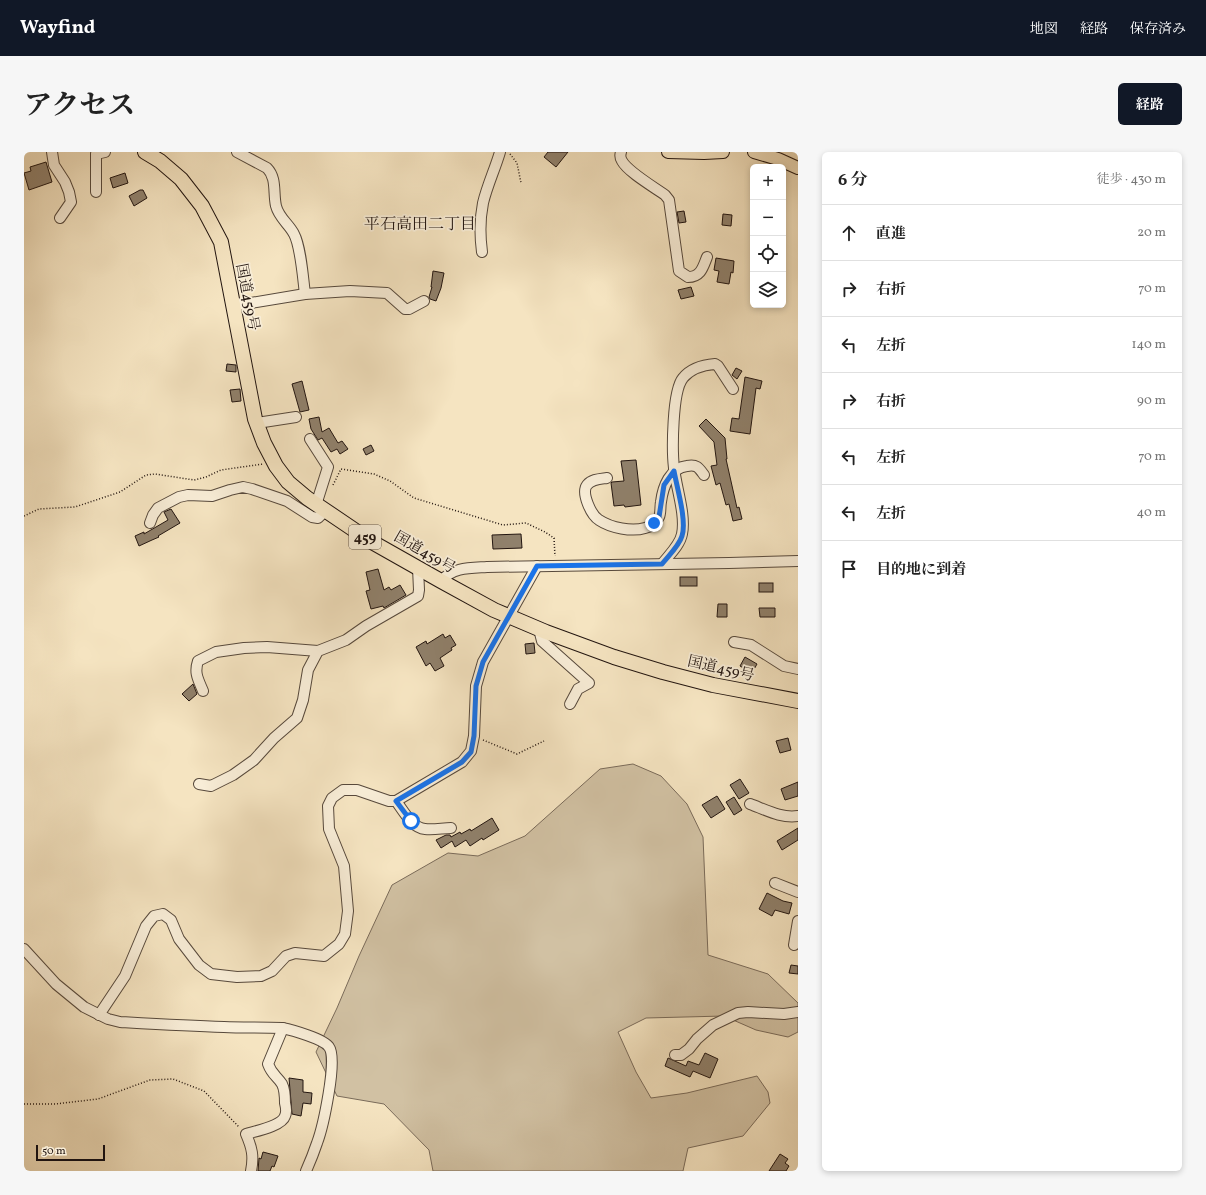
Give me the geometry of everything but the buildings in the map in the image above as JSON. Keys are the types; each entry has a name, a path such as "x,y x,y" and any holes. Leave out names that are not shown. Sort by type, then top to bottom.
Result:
{"highway":[{"name":"国道459号","path":"145,152 164,164 181,179 202,206 220,242 257,423 264,444 288,482 320,508 372,542 494,610 539,629 614,657 663,672 714,685 798,701"}],"main road":[{"path":"668,152 723,152"},
{"path":"754,152 778,159 798,168"}],"street":[{"path":"52,152 54,165 65,182 69,192 70,202 60,218"},
{"path":"96,192 96,154 104,152"},
{"path":"237,152 267,168 273,176 278,212 282,219 292,229 297,239 305,294"},
{"path":"482,252 481,220 484,203 500,152"},
{"path":"621,152 620,156 626,168 665,194 669,200 679,271 688,277 697,276 701,272 708,257"},
{"path":"232,306 305,294 350,291 387,293 405,309 409,309 424,301"},
{"path":"662,564 679,542 684,524 672,453 675,404 681,380 697,367 715,364 718,366 733,389"},
{"path":"257,423 296,417"},
{"path":"150,523 158,508 179,497 188,495 212,496 243,487 287,500 312,517 318,518 328,467 310,440"},
{"path":"607,478 595,480 588,484 586,488 587,501 591,511 598,520 615,527 635,530 648,528 659,517 664,485 674,471 684,466 692,465 698,467 704,475"},
{"path":"441,581 446,575 466,568 798,561"},
{"path":"99,1015 125,976 146,926 154,916 163,914 171,920 179,940 199,965 211,974 237,977 261,976 272,971 286,956 295,953 324,956 339,944 345,934 348,911 344,866 329,829 327,817 328,806 332,798 343,790 357,790 389,801 396,801 462,762 471,752 474,736 476,686 483,662 537,566"},
{"path":"203,691 195,669 198,661 216,652 244,648 267,647 318,651 346,640 366,626 418,596 418,568"},
{"path":"539,629 542,641 589,683 578,689 570,704"},
{"path":"734,642 751,645 784,666 798,669"},
{"path":"199,784 211,786 233,775 254,760 274,738 297,718 303,700 308,670 318,651"},
{"path":"396,801 411,821 417,826 424,829 451,828"},
{"path":"750,804 781,815 798,816"},
{"path":"775,883 798,892"},
{"path":"794,945 798,921"},
{"path":"24,948 56,984 84,1007 108,1019 120,1022 222,1027 283,1028 303,1033 325,1043 332,1053 327,1104 318,1142 306,1171"},
{"path":"675,1055 681,1055 689,1049 697,1039 714,1025 738,1013 748,1012 784,1014 798,1012"},
{"path":"251,1171 253,1160 252,1149 246,1134 272,1126 283,1120 285,1116 286,1110 284,1089 282,1083 271,1071 268,1064 283,1028"}],"path":[{"path":"509,152 517,163 521,183"},
{"path":"24,516 39,509 75,507 120,492 146,476 154,474 194,480 206,478 221,470 274,462"},
{"path":"332,489 341,469 374,474 390,481 414,498 503,526 526,523 554,538 555,566"},
{"path":"474,736 517,754 544,741"},
{"path":"24,1104 55,1104 98,1099 150,1080 173,1080 204,1091 246,1134"}],"shaded area":[{"path":"633,764 661,776 687,804 703,837 708,955 768,974 798,1003 798,1032 788,1037 756,1030 724,1016 646,1018 618,1032 636,1072 651,1098 687,1093 757,1076 768,1092 770,1103 743,1136 688,1148 683,1171 433,1171 429,1150 384,1104 337,1096 316,1052 392,885 448,853 478,856 525,836 600,769"}],"district":[{"name":"平石高田二丁目","path":"420,223"}],"route":[{"path":"411,821 396,801 462,762 471,752 474,736 476,686 483,662 537,566 662,564 679,542 684,524 674,471 664,485 659,517 654,523"}]}
